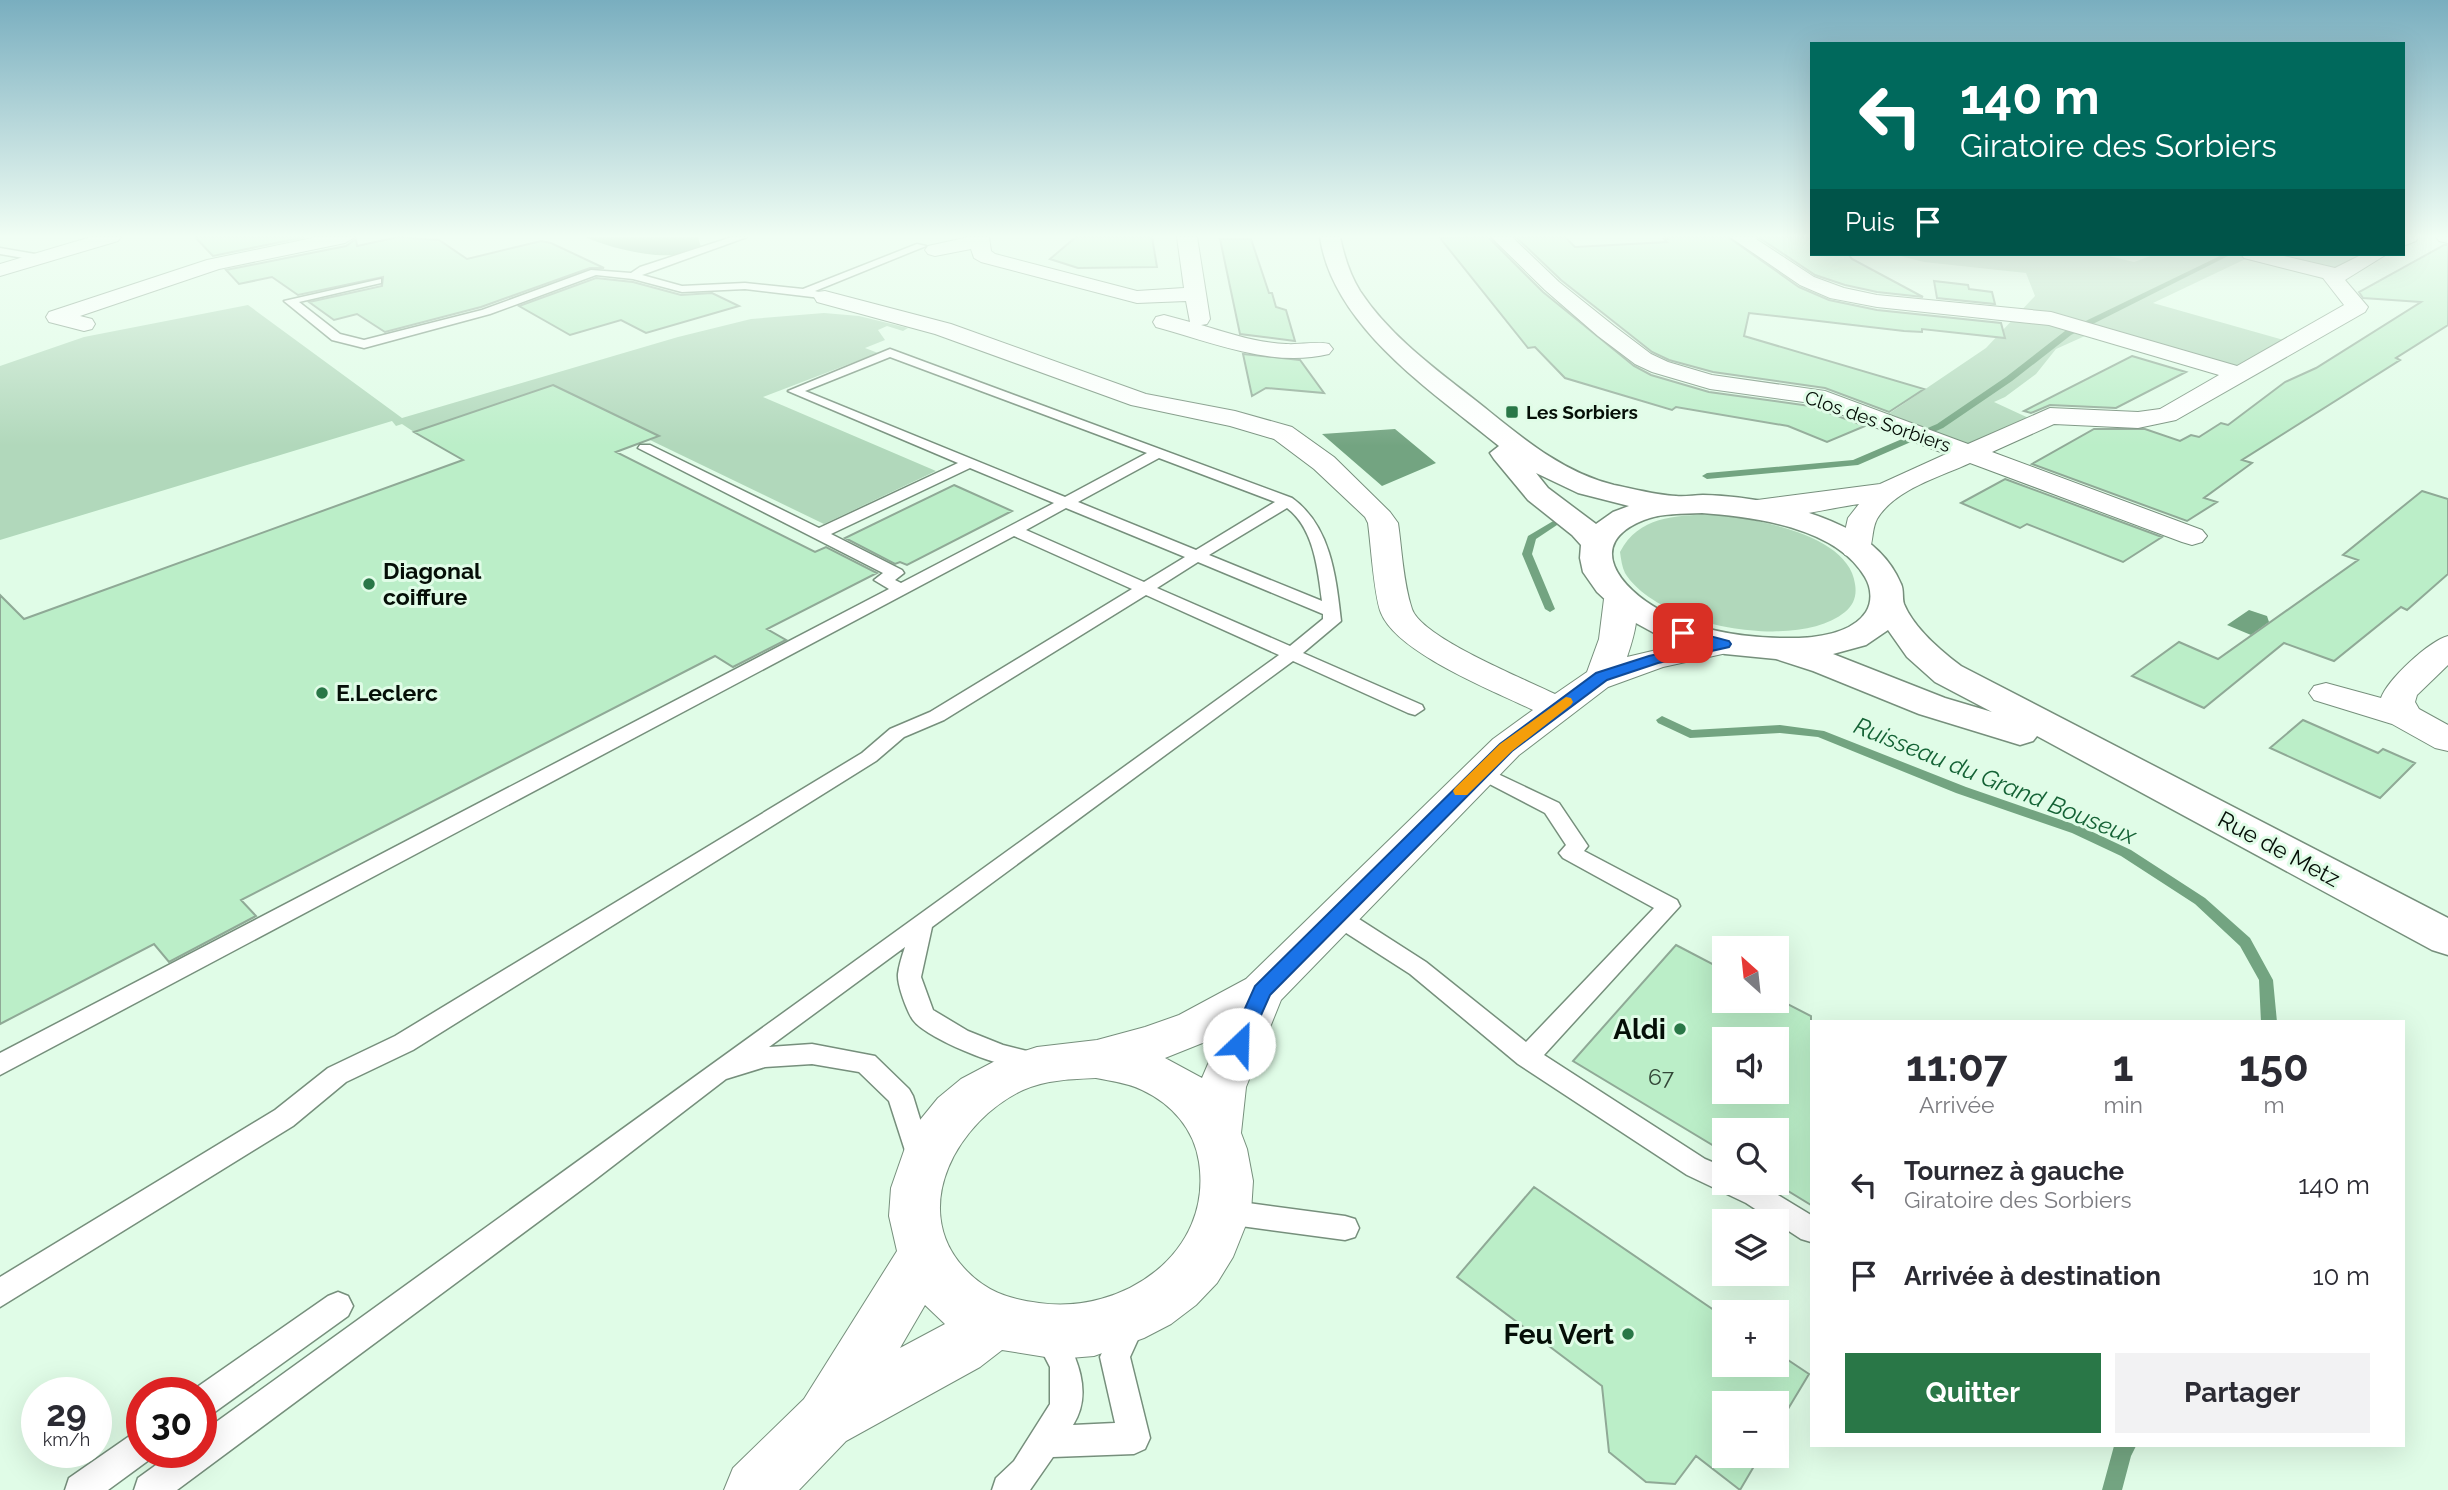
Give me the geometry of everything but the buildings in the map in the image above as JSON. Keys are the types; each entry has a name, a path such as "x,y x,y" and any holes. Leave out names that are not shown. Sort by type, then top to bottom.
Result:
{"main road":[{"path":"1360,307 1414,363 1529,456 1596,491 1678,505"},
{"path":"1477,414 1512,465 1538,494 1583,528 1597,544"},
{"path":"1678,505 1649,509 1625,518 1607,529 1597,544 1594,562 1602,580 1620,599 1648,617 1683,633 1724,644 1778,649 1820,647 1853,637 1877,623 1887,604"},
{"name":"Rue de Metz","path":"1678,505 1752,508 1809,524 1856,549 1882,576 1887,590 1887,604 1919,650 1948,674 2052,726 2110,760 2448,938"},
{"name":"Rue de Metz","path":"1778,649 1826,663 1932,706 2110,760"}],"street":[{"path":"84,324 57,317 88,307"},
{"path":"860,307 943,329 1140,400 1235,419 1283,433 1324,463 1376,512 1382,523 1397,613 1413,631 1441,652 1557,708"},
{"path":"1195,330 1200,321 1197,307"},
{"name":"Clos des Sorbiers","path":"1576,307 1643,359 1660,367 1710,382 1816,396 2192,536"},
{"path":"1925,307 2069,323 2240,374"},
{"name":"Clos des Sorbiers","path":"1752,508 1790,506 1887,491 2050,416 2157,418 2357,307"},
{"path":"1164,322 1282,352 1303,354 1321,349"},
{"name":"Clos des Sorbiers","path":"1856,549 1862,518 1887,491"},
{"path":"1602,676 1613,651 1621,620 1620,599"},
{"path":"1096,1059 1134,1066 1168,1081 1197,1103 1216,1132 1228,1170 1226,1212 1208,1253 1176,1289 1133,1316 1091,1330 1021,1327 965,1305 941,1282 924,1256 914,1212 921,1166 940,1130 968,1101 1003,1078 1042,1064 1096,1059 1152,1044 1195,1028 1262,991 1506,747 1557,708 1602,676 1654,659 1724,644"},
{"path":"2405,716 2396,702 2401,691 2448,646"},
{"path":"2326,693 2405,716 2448,740"},
{"path":"1216,1132 1223,1087 1262,991"},
{"path":"755,1490 825,1420 924,1256"},
{"path":"825,1420 960,1347 1021,1327"}],"lane":[{"path":"297,307 336,337 364,344 501,307"},
{"path":"150,1490 551,1197 718,1071 1291,654 1332,621 1328,580 1307,517 1287,501 890,353 794,391 1331,611"},
{"path":"645,448 896,573 882,580 901,589"},
{"path":"0,1065 1158,453"},
{"path":"819,534 970,463"},
{"path":"0,1293 284,1118 338,1075 415,1037 869,757 897,733 937,716 1287,501"},
{"path":"1014,530 1415,709"},
{"path":"1481,772 1552,807 1577,846 1570,853 1669,906 1527,1057"},
{"path":"1337,916 1418,968 1527,1057 1696,1167 1712,1174"},
{"path":"922,922 909,978 923,1016 959,1038 1000,1054 1042,1064"},
{"path":"718,1071 765,1057 813,1054 866,1063 900,1096 921,1166"},
{"path":"1756,1195 1810,1229"},
{"path":"1226,1212 1345,1228"},
{"path":"217,1392 338,1306"},
{"path":"1044,1442 1134,1438 1115,1357 1133,1316"},
{"path":"1008,1490 1025,1472 1066,1408 1065,1365 1021,1327"},
{"path":"80,1490 126,1457"}],"shaded area":[{"path":"250,307 402,418 678,337 751,319 824,313 859,316 908,328 903,331 887,326 878,330 885,340 865,348 878,353 763,397 936,471 824,524 650,440 658,436 553,385 414,432 402,424 396,426 392,421 0,540 0,366 84,337"},
{"path":"2025,307 2165,307 2294,343 2240,374 2096,331 2056,349 2036,374 1994,402 2035,421 1969,452 1881,419 1986,348"},
{"path":"1395,429 1436,463 1382,486 1322,434"},
{"path":"1711,514 1773,524 1817,540 1836,552 1849,567 1855,584 1853,603 1845,612 1823,624 1794,630 1762,631 1729,627 1696,619 1666,607 1642,592 1625,573 1620,552 1637,531 1671,517"},
{"path":"2249,610 2267,616 2269,622 2251,635 2227,625"}],"waterway":[{"name":"Ruisseau du Grand Bouseux","path":"1707,476 1855,463 1940,426 2009,379 2068,333 2122,307"},
{"name":"Ruisseau du Grand Bouseux","path":"1550,609 1527,554 1531,538 1555,523"},
{"name":"Ruisseau du Grand Bouseux","path":"1662,720 1690,734 1780,729 1820,734 1961,790 2077,830 2126,853 2200,901 2245,942 2266,980 2269,1020"},
{"name":"Ruisseau du Grand Bouseux","path":"2112,1490 2125,1447"}],"slow traffic":[{"path":"1461,791 1506,747 1566,702"}],"place":[{"name":"Les Sorbiers","path":"1512,412"},
{"name":"Diagonal coiffure","path":"369,584"},
{"name":"E.Leclerc","path":"322,693"},
{"name":"Aldi","path":"1680,1029"},
{"name":"Feu Vert","path":"1628,1334"}],"route":[{"path":"1239,1044 1262,991 1506,747 1602,676 1654,659 1724,644 1683,633"}]}
